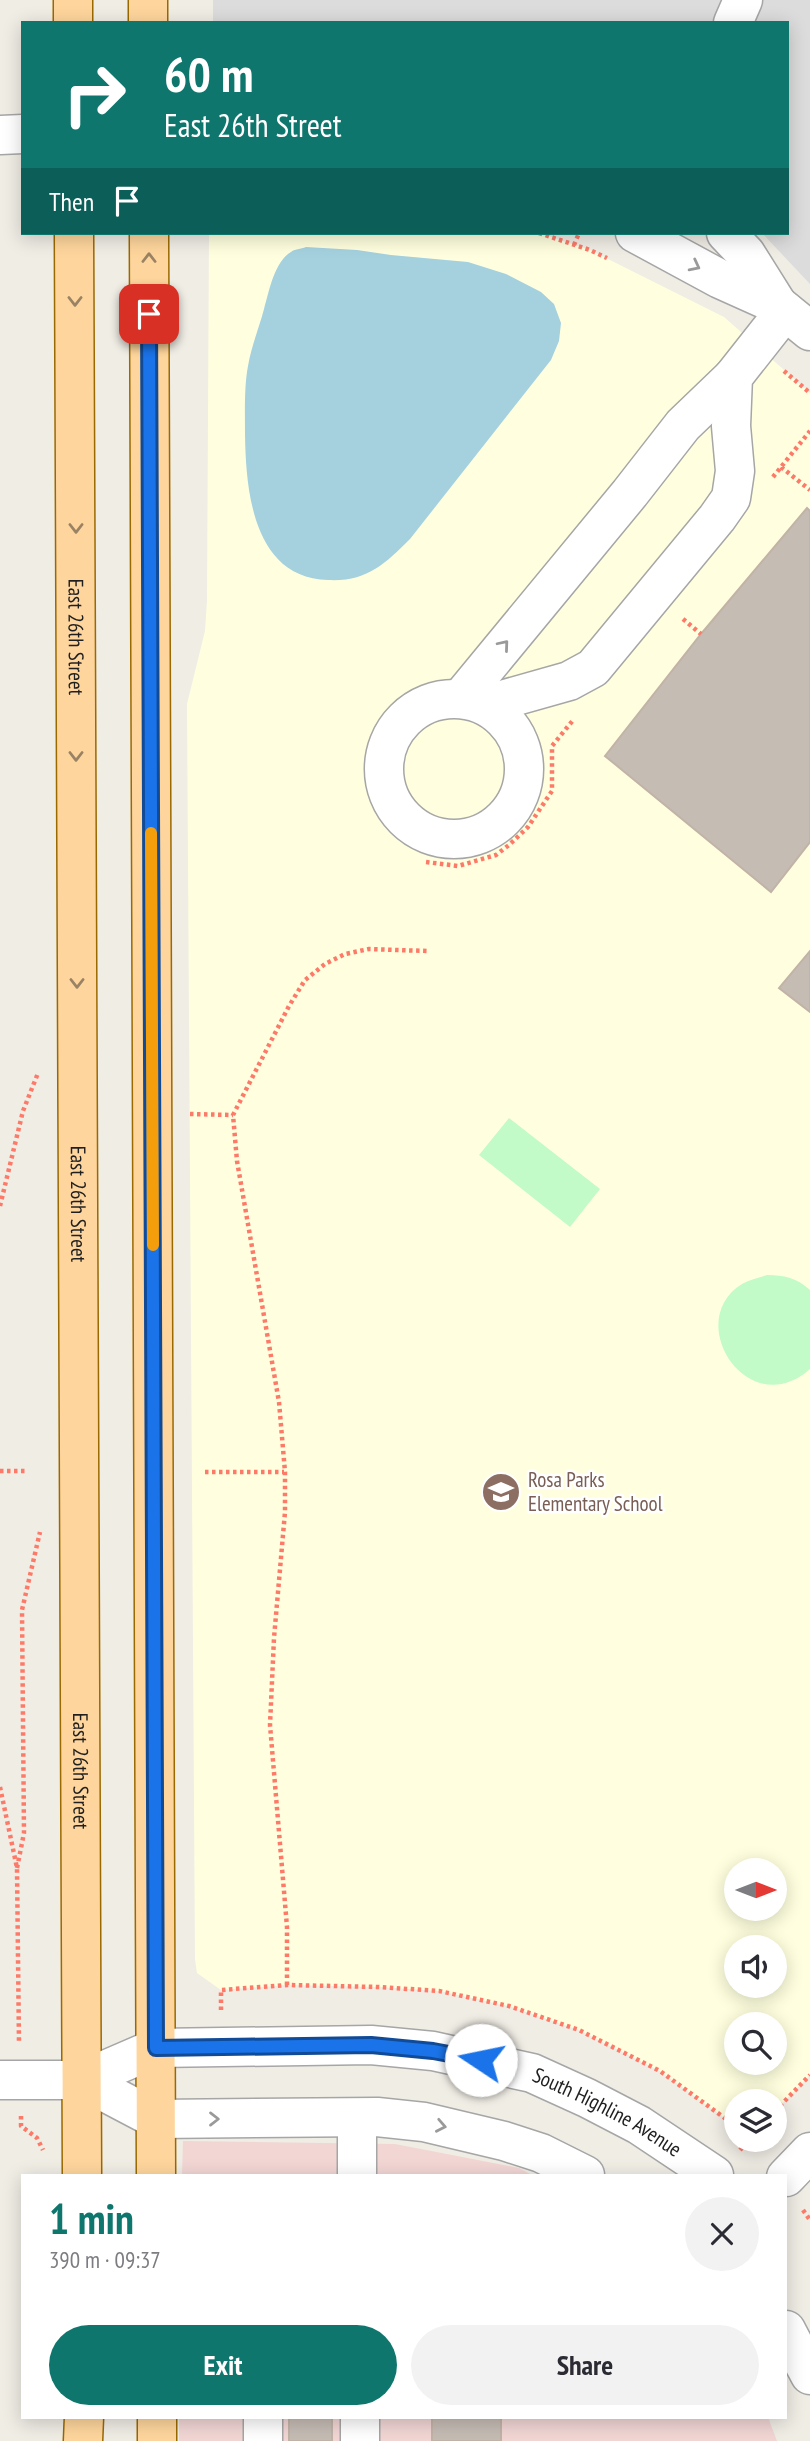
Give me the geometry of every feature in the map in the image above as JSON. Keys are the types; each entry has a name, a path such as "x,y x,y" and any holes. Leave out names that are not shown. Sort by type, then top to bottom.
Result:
{"main road":[{"path":"73,0 74,21"},
{"path":"148,0 148,21"},
{"name":"East 26th Street","path":"75,235 82,2174"},
{"path":"149,235 156,2174"},
{"path":"83,2419 83,2441"},
{"path":"157,2419 157,2441"}],"street":[{"path":"734,21 743,0"},
{"path":"0,135 21,134"},
{"path":"639,235 791,316"},
{"path":"728,235 746,254 791,316"},
{"path":"733,377 731,426 735,471 731,498 717,518 593,667 569,681 472,701 682,425 733,377 791,316"},
{"name":"South Highline Avenue","path":"10,2080 82,2080 156,2048 371,2045 433,2051 532,2073 639,2126 712,2174"},
{"name":"South Highline Avenue","path":"82,2080 156,2119 377,2117 424,2122 464,2130 541,2153 583,2174"},
{"path":"357,2118 357,2174"},
{"path":"787,2176 810,2152"},
{"path":"787,2332 810,2375"},
{"path":"263,2419 263,2441"},
{"path":"360,2419 360,2441"}],"path":[{"path":"545,235 574,245 578,235"},
{"path":"781,467 810,490"},
{"path":"287,1985 287,1927 270,1725 285,1512 285,1472 279,1402 237,1161 233,1115 305,980 325,964 345,954 369,949 427,951"},
{"path":"0,1206 23,1111 40,1069 40,1082"},
{"path":"190,1114 233,1115"},
{"path":"0,1471 26,1471"},
{"path":"205,1472 285,1472"},
{"path":"43,1521 22,1610 24,1832 17,1868 10,2080 22,2126 37,2137 43,2151"},
{"path":"0,1787 17,1868"},
{"path":"221,1990 287,1985 439,1991 509,2006 579,2029 660,2071 724,2118"},
{"path":"787,2099 810,2075"}],"shaded area":[{"path":"213,0 810,0 810,284 764,235 789,235 789,21 213,21"},
{"name":"Rosa Parks Elementary School","path":"209,235 545,235 590,250 724,317 810,393 810,2075 787,2099 787,2089 724,2089 724,2118 660,2071 579,2030 509,2006 439,1991 287,1985 221,1990 197,1973 187,704 205,631 207,601"},
{"path":"183,2141 395,2144 519,2168 530,2174 182,2174"},
{"path":"179,2419 769,2419 777,2441 179,2441"}],"green space":[{"path":"509,1118 600,1189 570,1227 479,1155"},
{"path":"767,1275 790,1278 810,1290 810,1369 787,1383 765,1384 745,1376 730,1361 721,1342 719,1321 725,1301 742,1284"}],"water":[{"path":"306,247 468,262 506,274 541,292 554,304 561,323 559,341 551,360 410,539 374,570 341,580 303,575 284,564 269,548 259,528 248,481 245,400 251,352 276,270 291,252"}],"building":[{"path":"807,508 810,511 810,842 771,892 605,756 701,634"},
{"path":"810,951 810,1012 779,988"},
{"path":"289,2419 332,2419 332,2441 289,2441"},
{"path":"432,2419 501,2419 501,2441 432,2441"}],"slow traffic":[{"path":"151,833 153,1245"}],"place":[{"name":"Rosa Parks Elementary School","path":"501,1492"}],"route":[{"path":"149,314 156,2048 371,2045 433,2051 481,2060"}]}
